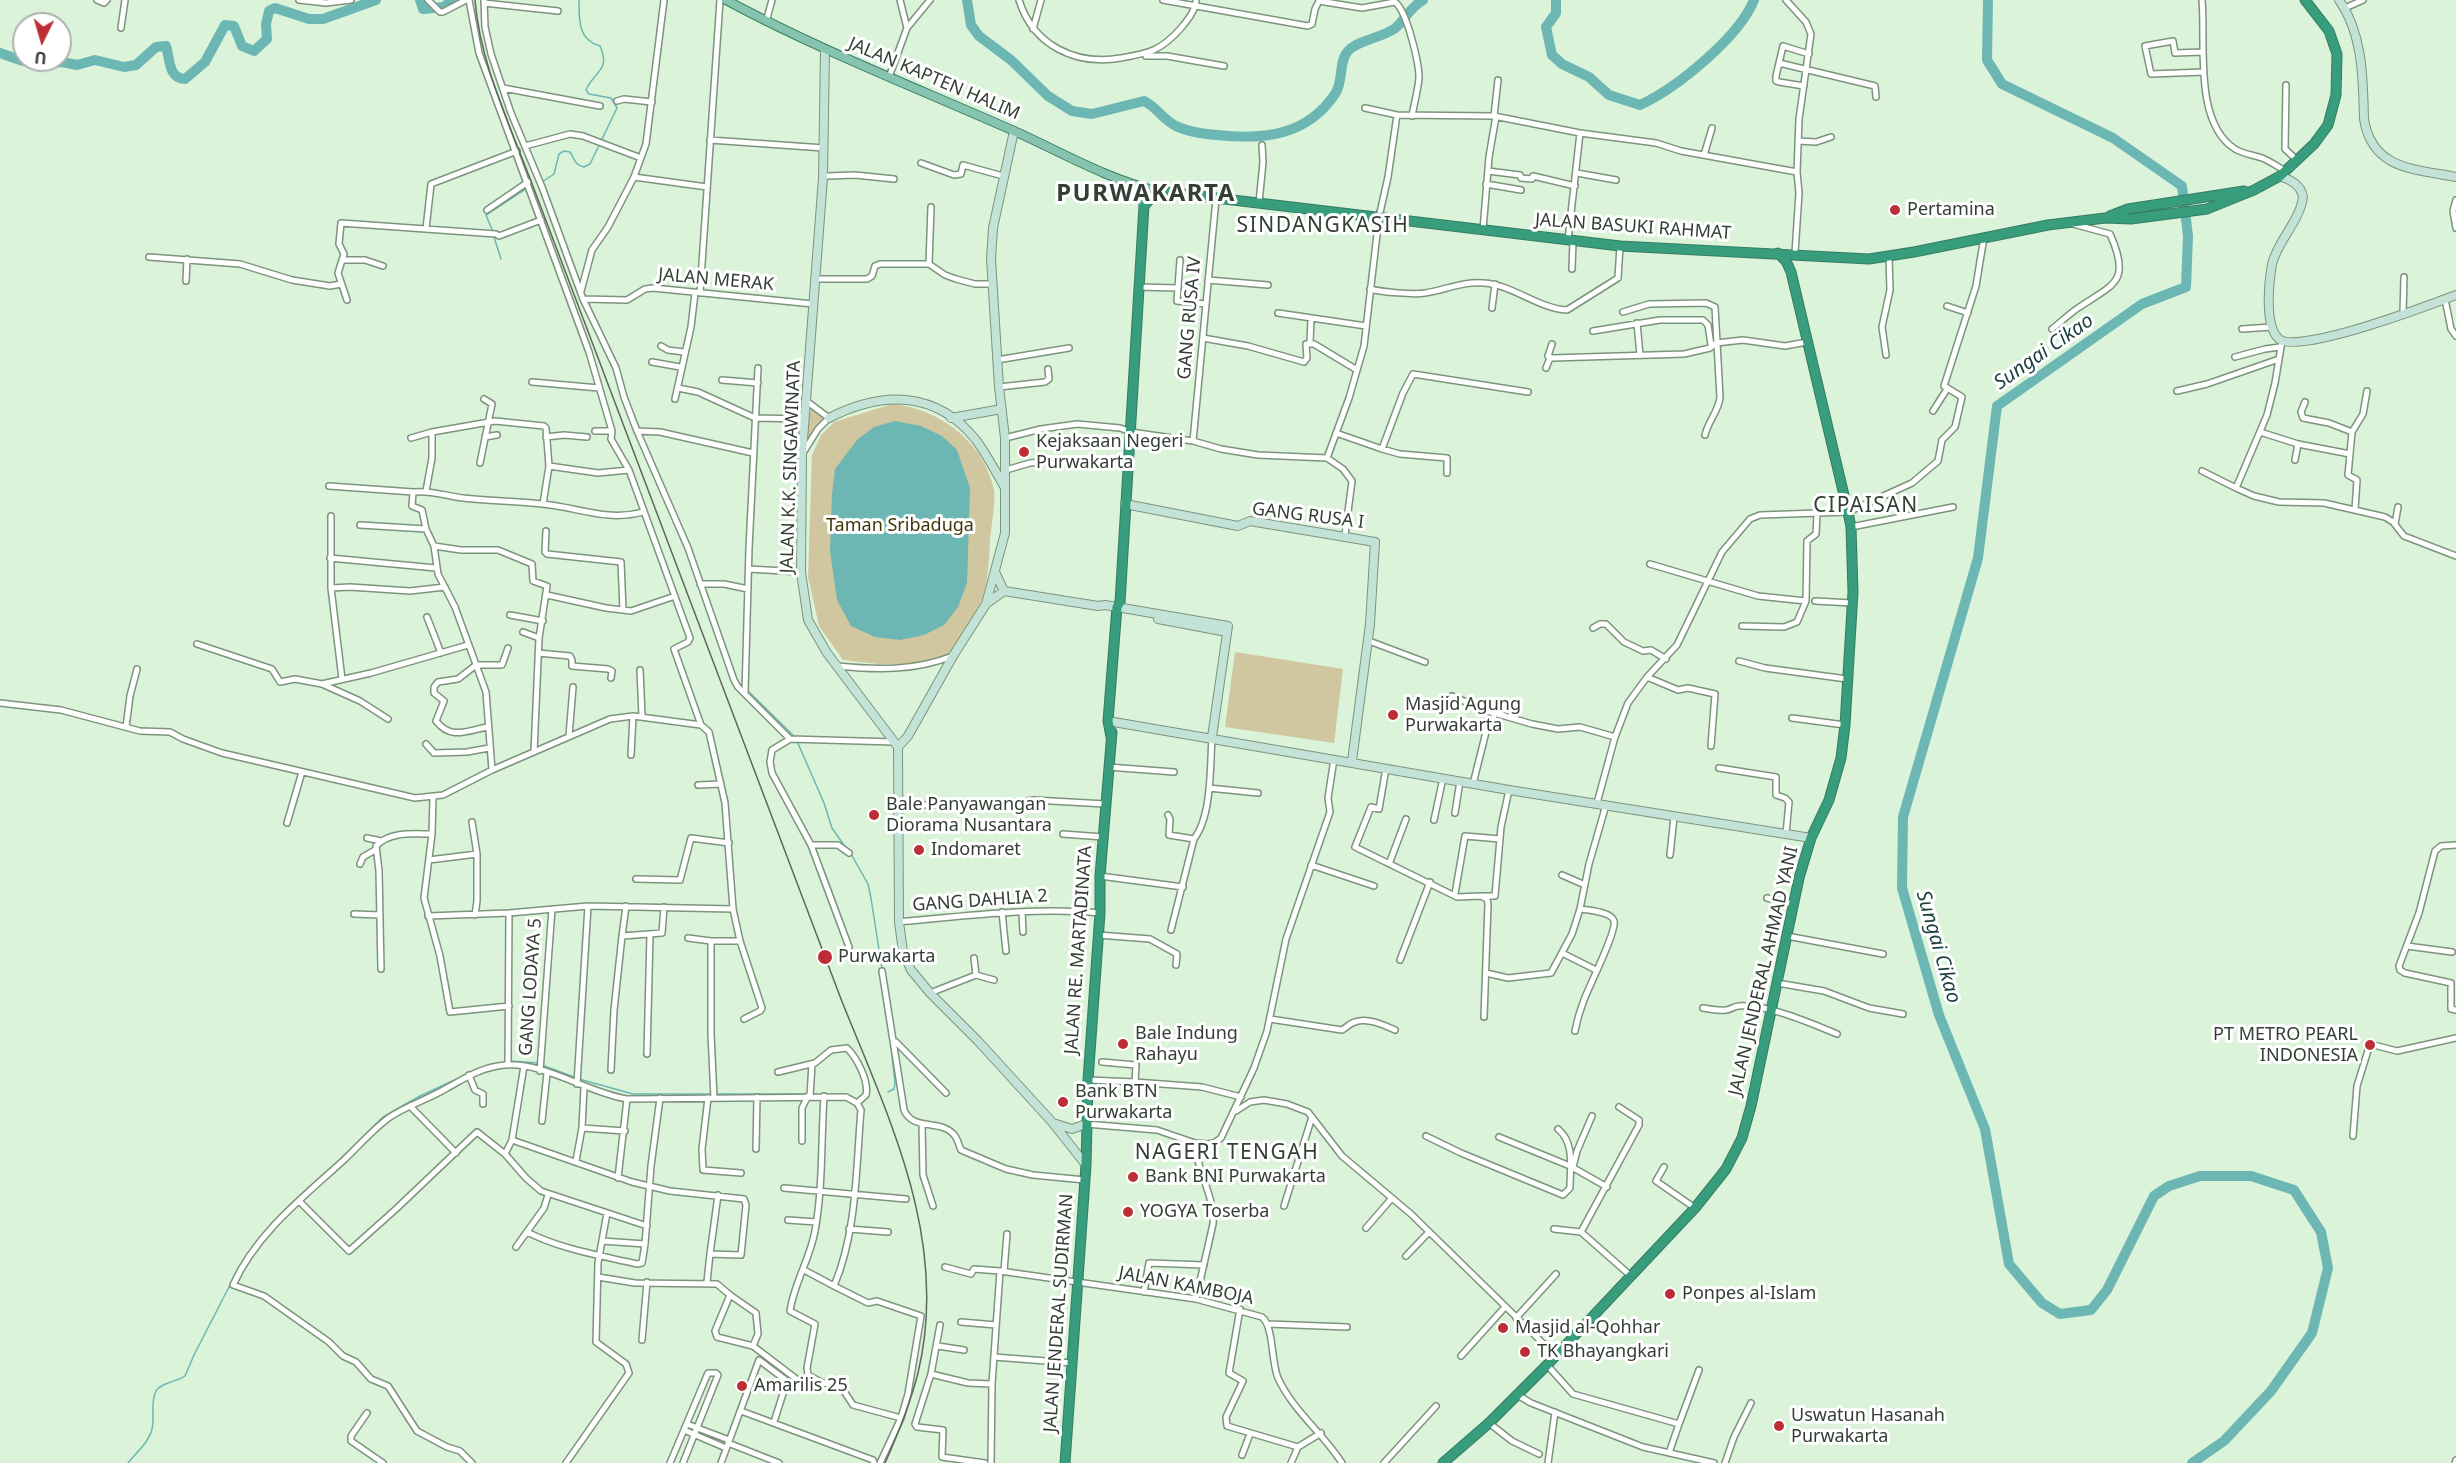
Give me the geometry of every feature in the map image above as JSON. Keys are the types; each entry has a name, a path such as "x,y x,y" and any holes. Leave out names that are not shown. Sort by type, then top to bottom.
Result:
{"highway":[{"name":"JALAN BASUKI RAHMAT","path":"1157,191 1620,246 1869,259 2033,227 2105,218 2132,219 2207,209 2254,190 2289,168 2314,144 2328,125 2338,81 2337,54 2329,31 2305,0"},
{"name":"JALAN BASUKI RAHMAT","path":"2105,218 2128,209 2254,190"},
{"path":"1144,206 1157,191"},
{"name":"JALAN RE. MARTADINATA","path":"1086,1165 1088,1080 1100,912 1100,876 1120,608 1144,206"},
{"name":"JALAN JENDERAL AHMAD YANI","path":"1443,1463 1489,1423 1547,1365 1553,1353 1590,1321 1695,1208 1726,1168 1742,1138 1772,1011 1793,904 1811,837 1829,800 1838,772 1845,725 1852,603 1851,527 1848,512 1791,272 1786,261 1778,253"},
{"path":"1791,272 1799,254"},
{"name":"JALAN JENDERAL SUDIRMAN","path":"1065,1463 1086,1165"}],"main road":[{"name":"JALAN KAPTEN HALIM","path":"726,0 825,50 1014,131 1131,185 1157,191"},
{"path":"1131,185 1140,194 1144,206"}],"street":[{"path":"97,0 104,3 107,0"},
{"path":"121,28 125,0"},
{"path":"299,0 311,3 351,0"},
{"path":"429,2 443,12 467,0 479,52 589,352 612,431 611,439 629,470 690,638 688,642 674,649 701,725 709,732 721,784 729,843 733,909 740,941 762,1008 744,1019"},
{"path":"580,292 592,250 608,227 634,177 646,144 664,0"},
{"path":"675,399 697,293 720,0"},
{"path":"766,22 772,0"},
{"path":"900,0 907,28"},
{"path":"889,77 907,28 930,0"},
{"path":"1019,0 1024,16 1033,29 1058,50 1078,58 1105,61 1143,56 1167,56 1224,66"},
{"path":"1033,29 1041,0"},
{"path":"1163,0 1196,3 1308,26 1312,24 1319,1 1362,8 1392,2 1399,5 1417,57 1419,78 1412,116"},
{"path":"1399,5 1405,0"},
{"path":"1786,0 1806,22 1811,34 1798,141 1799,254"},
{"path":"2202,0 2204,72 2210,109 2226,140 2241,152 2289,168"},
{"path":"2339,0 2352,24 2358,48 2364,118 2369,137 2386,158 2406,168 2456,177"},
{"path":"2344,8 2363,0"},
{"path":"558,11 484,2 485,27 491,54 580,292 602,343 616,368 637,431 688,548 734,680 794,738"},
{"path":"1143,56 1173,37 1196,3"},
{"path":"2203,52 2175,53 2173,41 2145,46 2151,74 2204,72"},
{"path":"1804,86 1776,81 1783,46 1809,54"},
{"name":"JALAN K.K. SINGAWINATA","path":"825,50 823,178 802,453 801,572 808,620 814,634 896,745"},
{"path":"1779,63 1875,86 1876,97"},
{"path":"1483,230 1498,80"},
{"path":"2236,488 2267,415 2281,344 2272,327 2269,311 2272,264 2303,197 2301,189 2293,181 2285,149 2286,85"},
{"path":"503,88 600,106"},
{"path":"617,101 624,99 652,102"},
{"path":"1365,108 1412,116 1438,114 1495,116 1580,133 1656,143 1704,155 1797,172"},
{"path":"1326,458 1364,346 1379,218 1388,177 1397,115"},
{"path":"1704,155 1712,128"},
{"path":"849,947 812,845 772,773 770,762 772,750 794,738 896,745 908,736 953,656 986,604 1005,533 1006,489 1005,438 991,284 993,228 1014,131"},
{"path":"1572,269 1571,241 1580,133"},
{"path":"525,146 570,134 641,158"},
{"path":"1798,141 1816,142 1831,137"},
{"path":"710,140 824,148"},
{"path":"1259,203 1263,162 1262,145"},
{"path":"426,229 431,184 517,151"},
{"path":"921,164 954,175 961,174 963,165 1003,177"},
{"path":"2289,168 2293,181"},
{"path":"1488,171 1520,175 1521,178 1532,179 1533,176 1575,186"},
{"path":"1576,173 1616,180"},
{"path":"823,178 855,175 894,179"},
{"path":"634,177 707,188"},
{"path":"1486,184 1521,190"},
{"path":"487,210 529,186"},
{"name":"GANG RUSA IV","path":"1193,441 1216,199"},
{"path":"2456,200 2453,212 2456,228"},
{"path":"929,264 931,207"},
{"path":"347,300 338,270 344,254 339,244 341,223 499,236 541,220"},
{"path":"2052,329 2078,308 2108,290 2119,273 2118,255 2110,234 2069,223"},
{"path":"1597,803 1615,737 1628,703 1647,677 1677,645 1722,552 1750,519 1760,515 1848,512 1912,483 1938,461 1942,441 1955,427 1962,400 1960,395 1944,386 1979,274 1984,237"},
{"path":"1370,289 1421,294 1458,284 1480,282 1495,284 1541,303 1567,310 1618,278 1620,246"},
{"path":"1886,355 1882,327 1890,290 1889,256"},
{"path":"149,257 240,264 272,275 310,283 330,286 341,284"},
{"path":"186,281 187,259"},
{"path":"343,260 365,260 383,266"},
{"path":"1180,260 1177,301 1206,304"},
{"path":"815,279 867,279 872,276 875,266 880,264 929,264 945,275 956,279 975,284 991,284"},
{"path":"2403,314 2404,277"},
{"path":"1208,280 1268,285"},
{"path":"1492,308 1495,284"},
{"path":"1138,287 1178,288"},
{"name":"JALAN MERAK","path":"583,299 627,300 649,288 813,304"},
{"path":"2235,357 2281,344 2307,342 2363,328 2456,295"},
{"path":"2445,299 2451,329 2456,336"},
{"path":"1550,358 1684,354 1710,348 1713,344 1716,309 1713,304 1649,304 1623,312"},
{"path":"1947,306 1968,314"},
{"path":"1278,313 1366,326"},
{"path":"1203,338 1248,346 1304,362 1307,358 1306,346 1310,343 1311,319"},
{"path":"1593,332 1637,323 1706,321 1713,344 1720,403 1707,425 1706,435"},
{"path":"1637,323 1640,355"},
{"path":"2242,329 2272,327"},
{"path":"1713,344 1752,340 1785,346 1807,342"},
{"path":"1310,343 1357,370"},
{"path":"1546,368 1550,358 1551,344"},
{"path":"661,346 668,350 684,352"},
{"path":"997,360 1069,348"},
{"path":"2177,391 2218,381 2278,360"},
{"path":"652,362 680,367"},
{"path":"745,693 758,368"},
{"path":"999,387 1045,382 1049,379 1048,369"},
{"path":"1382,449 1403,393 1413,374 1528,392"},
{"path":"722,380 758,383"},
{"path":"532,382 599,388"},
{"path":"678,388 698,392 755,418 804,419"},
{"path":"1933,411 1947,389"},
{"path":"2355,510 2357,480 2348,475 2352,432 2363,414 2367,391"},
{"path":"802,453 818,429 829,418 854,407 894,398 909,399 951,418 976,440 1006,489"},
{"path":"480,464 492,404 484,399"},
{"path":"805,400 829,418"},
{"path":"2304,402 2301,412 2303,418 2352,432"},
{"path":"951,418 1002,409"},
{"path":"411,438 495,421 544,426 552,466 541,504"},
{"path":"1005,438 1041,429 1077,424 1120,428 1131,432 1193,441 1221,449 1258,455 1326,458 1343,469 1352,481 1345,535"},
{"path":"595,431 612,431"},
{"path":"637,431 660,432 753,453"},
{"path":"426,491 432,458 432,432"},
{"path":"2260,432 2298,444 2350,454"},
{"path":"1336,433 1400,454 1447,458 1447,473"},
{"path":"485,437 496,435"},
{"path":"546,437 564,435 587,437"},
{"path":"2295,460 2298,444"},
{"path":"1006,470 1030,463 1061,460"},
{"path":"552,466 598,473 629,470"},
{"path":"2202,471 2254,496 2279,502 2319,502 2385,517 2396,524 2401,533 2409,539 2456,556"},
{"path":"329,486 426,491 541,504 619,516 643,512"},
{"path":"413,492 412,506 422,509 426,529 434,546 436,568 486,692 492,770"},
{"name":"GANG RUSA I","path":"1125,504 1238,526 1250,521 1372,539 1377,546 1368,641 1352,761"},
{"path":"1851,527 1953,507"},
{"path":"2396,524 2398,507"},
{"path":"1742,626 1784,627 1794,625 1806,601 1807,541 1816,534 1817,514"},
{"path":"331,516 331,588 342,679"},
{"path":"360,525 426,529"},
{"path":"546,531 545,552 547,554 621,562 623,610"},
{"path":"434,546 461,550 498,550 512,554 532,564 533,581 548,586 539,639 534,752"},
{"path":"330,558 436,568"},
{"path":"1650,564 1758,596 1806,601"},
{"path":"749,569 801,572"},
{"path":"995,572 1004,591"},
{"path":"700,584 724,584 748,589"},
{"path":"331,588 410,591 445,587"},
{"path":"986,604 1004,591 1120,608 1227,629 1212,737 1209,788 1200,830 1194,839 1184,887 1171,930"},
{"path":"547,595 631,611 675,596"},
{"path":"1815,601 1852,603"},
{"path":"510,615 543,621"},
{"path":"427,617 441,652"},
{"path":"1593,628 1606,624 1624,642 1643,651 1651,650 1666,659"},
{"path":"523,632 539,639"},
{"path":"1368,641 1425,662"},
{"path":"197,644 272,669 280,682 295,679 322,684 360,701 388,719"},
{"path":"322,684 371,674 468,645"},
{"path":"473,660 502,665 508,648"},
{"path":"538,653 570,656 572,666 577,668 612,670 611,678"},
{"path":"837,666 908,669 953,656"},
{"path":"473,660 458,679 444,680 435,685 434,693 444,700 436,721 451,734 488,727"},
{"path":"1739,661 1766,669 1847,679"},
{"path":"126,727 130,696 137,669"},
{"path":"640,670 642,716"},
{"path":"1647,677 1678,690 1688,688 1715,694 1711,746"},
{"path":"569,736 573,687"},
{"path":"1452,696 1495,714 1558,729 1580,727 1615,737"},
{"path":"0,703 61,710 148,732 170,732 208,749 415,798 442,795 596,724 642,716 701,725"},
{"path":"1473,784 1486,732 1495,714"},
{"path":"631,755 633,716"},
{"path":"1792,718 1845,725"},
{"path":"1111,721 1509,790 1811,837"},
{"path":"426,744 434,753 466,752 489,748"},
{"path":"896,745 899,807 899,922 902,945 907,960 918,980 1052,1122 1086,1165"},
{"path":"1052,1122 1072,1129 1086,1124 1157,1131 1195,1143 1210,1144 1218,1141 1224,1135 1254,1068 1270,1019 1286,939 1330,812 1328,798 1334,759"},
{"path":"1108,767 1174,772"},
{"path":"1386,768 1379,809 1371,807 1355,847 1461,897 1495,896 1500,839 1509,790"},
{"path":"1719,768 1776,777 1776,795 1789,802 1786,834"},
{"path":"287,823 302,772"},
{"path":"1434,820 1443,778"},
{"path":"1455,813 1460,781"},
{"path":"698,785 721,784"},
{"path":"1209,788 1258,793"},
{"path":"433,797 432,834 424,894 440,956 450,1012 509,1006"},
{"path":"899,807 951,803 990,806 1034,800 1105,804"},
{"path":"1486,973 1508,978 1551,973 1572,934 1606,805"},
{"path":"1168,816 1170,819 1169,835 1194,839"},
{"path":"1670,855 1674,817"},
{"path":"1389,864 1406,819"},
{"path":"472,822 477,855 475,915"},
{"path":"360,864 363,857 375,850 381,841 399,834 432,834"},
{"path":"1063,834 1103,837"},
{"path":"1455,894 1465,836 1500,839"},
{"path":"367,838 381,841"},
{"path":"636,879 680,880 691,838 729,843"},
{"path":"812,845 838,845 849,853"},
{"path":"2456,845 2441,846 2435,851 2419,913 2400,970 2451,983 2451,1009 2456,1010"},
{"path":"375,850 380,871 381,969"},
{"path":"429,860 477,855"},
{"path":"1311,865 1374,886"},
{"path":"1562,875 1585,885"},
{"path":"1100,876 1184,887"},
{"path":"1400,960 1430,882"},
{"path":"1484,896 1488,904 1484,1017"},
{"path":"1767,898 1793,904"},
{"path":"428,916 509,913 588,906 733,909"},
{"path":"577,1081 588,906"},
{"path":"611,1070 615,1000 626,906"},
{"path":"622,936 662,933 664,908"},
{"name":"GANG LODAYA 5","path":"540,1066 552,909"},
{"name":"GANG DAHLIA 2","path":"899,922 1002,912 1067,909 1100,912"},
{"path":"1575,1032 1578,1016 1615,922 1608,915 1580,909"},
{"path":"1002,912 1006,951"},
{"path":"1022,912 1023,932"},
{"path":"508,1063 509,913"},
{"path":"354,915 380,915"},
{"path":"1098,934 1154,940 1177,954 1176,965"},
{"path":"647,1054 650,935"},
{"path":"1787,936 1882,954"},
{"path":"688,938 740,941"},
{"path":"711,941 714,1087 702,1149 703,1170 741,1173"},
{"path":"2407,946 2452,952"},
{"path":"1562,953 1596,970"},
{"path":"974,958 976,975"},
{"path":"882,971 905,1113 911,1121 945,1128 956,1138 961,1150 1006,1168 1033,1175 1085,1180"},
{"path":"930,993 976,975 994,980"},
{"path":"1777,983 1824,991 1869,1008 1903,1014"},
{"path":"1703,1008 1727,1010 1736,1005 1772,1011 1802,1019 1837,1034"},
{"path":"1270,1019 1342,1030 1355,1022 1363,1021 1379,1023 1395,1030"},
{"path":"2354,1136 2357,1086 2370,1044 2397,1051 2456,1038"},
{"path":"895,1041 946,1093"},
{"path":"778,1072 821,1061 831,1050 847,1048 857,1062 866,1082 866,1095 857,1103"},
{"path":"1102,1062 1136,1065 1135,1082"},
{"path":"472,1463 460,1451 447,1447 417,1431 387,1386 371,1379 356,1362 343,1356 329,1342 264,1296 232,1285 250,1253 299,1201 386,1120 470,1075 508,1063 540,1066 547,1073 577,1081 584,1087 627,1099 810,1095 846,1097 857,1103 861,1110 854,1194 846,1250 834,1286"},
{"path":"802,1141 802,1108 810,1095 812,1064"},
{"path":"505,1154 512,1140 524,1066"},
{"path":"542,1121 547,1073"},
{"path":"470,1075 475,1090 483,1094 483,1104"},
{"path":"1088,1080 1202,1088 1241,1097"},
{"path":"576,1161 582,1128 584,1087"},
{"path":"824,1096 816,1222 804,1270 794,1290 790,1311 815,1323 807,1373 810,1377 842,1388 853,1406 901,1418"},
{"path":"756,1149 757,1097"},
{"path":"527,1232 550,1243 599,1256 639,1264 643,1262 649,1186 660,1098"},
{"path":"618,1178 627,1099"},
{"path":"1234,1112 1250,1102 1264,1100 1297,1107 1312,1116 1342,1156 1429,1232 1553,1353"},
{"path":"410,1106 456,1153"},
{"path":"1581,1232 1640,1122 1619,1107"},
{"path":"1284,1206 1312,1116"},
{"path":"1572,1166 1592,1116"},
{"path":"922,1124 922,1175 933,1206"},
{"path":"582,1128 625,1131"},
{"path":"1426,1136 1563,1195 1570,1188 1572,1166 1569,1140 1558,1129"},
{"path":"299,1201 349,1251 477,1132 505,1154 526,1178 548,1195 647,1226"},
{"path":"1499,1137 1572,1166 1607,1186"},
{"path":"512,1140 576,1161 618,1178 649,1186 733,1196 745,1201 741,1255 738,1257 710,1254"},
{"path":"1195,1143 1197,1159 1214,1212 1196,1299"},
{"path":"1664,1167 1656,1181 1695,1208"},
{"path":"784,1188 906,1199"},
{"path":"516,1247 547,1203 548,1195"},
{"path":"707,1282 718,1195"},
{"path":"1366,1228 1392,1198"},
{"path":"566,1463 629,1373 626,1364 597,1342 599,1256 607,1213"},
{"path":"788,1220 816,1222"},
{"path":"849,1229 888,1232"},
{"path":"1554,1229 1581,1232 1631,1276"},
{"path":"1406,1256 1429,1232"},
{"path":"991,1463 996,1324 1007,1234"},
{"path":"602,1241 645,1244"},
{"path":"1144,1292 1149,1263 1204,1264"},
{"name":"JALAN KAMBOJA","path":"945,1268 971,1274 974,1269 1077,1281 1196,1299 1257,1314 1269,1324 1271,1352 1278,1378 1293,1405 1320,1433 1342,1463"},
{"path":"804,1270 868,1303 877,1301 921,1316 913,1372 901,1418 880,1463"},
{"path":"1516,1318 1557,1274"},
{"path":"598,1277 635,1283 707,1282 717,1284 756,1313 759,1321 758,1334 753,1346"},
{"path":"642,1340 647,1282"},
{"path":"730,1295 715,1330 717,1336 724,1340 753,1346 799,1381 821,1382"},
{"path":"1461,1356 1505,1307"},
{"path":"1239,1309 1229,1373 1243,1381 1226,1420 1229,1427 1298,1447"},
{"path":"961,1322 996,1324"},
{"path":"1269,1324 1347,1327"},
{"path":"940,1325 938,1346 932,1359 931,1374 915,1426 943,1430 942,1457 985,1463"},
{"path":"938,1346 964,1350"},
{"path":"994,1357 1072,1363"},
{"path":"721,1463 757,1362 760,1360 787,1382 774,1422"},
{"path":"1547,1365 1573,1394 1679,1424"},
{"path":"1669,1453 1699,1370"},
{"path":"670,1463 708,1373 716,1373 683,1463"},
{"path":"931,1374 968,1383 993,1384"},
{"path":"1516,1394 1643,1447 1714,1463"},
{"path":"1725,1463 1731,1444 1751,1403"},
{"path":"1384,1463 1436,1406"},
{"path":"741,1411 873,1460 874,1463"},
{"path":"1548,1463 1555,1412"},
{"path":"367,1413 351,1436 351,1441 382,1463"},
{"path":"1489,1423 1512,1441 1539,1454"},
{"path":"687,1424 696,1431 778,1463"},
{"path":"684,1430 696,1431"},
{"path":"1291,1463 1298,1447 1320,1433"},
{"path":"1242,1455 1250,1434"}],"green space":[{"path":"806,404 825,418 812,433 803,450"},
{"name":"Taman Sribaduga","path":"892,404 925,412 955,429 979,454 987,469 993,486 994,498 989,565 983,597 966,630 948,655 906,664 843,660 819,626 808,577 812,455 821,435 834,422"},
{"path":"1235,652 1343,669 1334,743 1225,727"}],"water":[{"name":"Taman Sribaduga","path":"895,421 921,426 942,436 957,450 970,488 967,583 958,607 944,625 924,635 900,640 875,637 851,626 837,600 830,551 835,469 857,440 874,427"}],"waterway":[{"path":"0,53 41,64 62,62 77,65 95,60 124,67 136,65 156,47 166,46 175,76 185,79 205,62 225,25 234,26 242,46 254,51 267,39 266,24 269,11 275,8 309,19 323,19 376,0"},
{"path":"420,0 423,9 444,7 452,0"},
{"path":"542,182 554,174 559,154 564,151 570,152 579,165 584,167 590,164 617,108 611,98 589,94 586,90 604,61 600,46 587,39 581,28 579,0"},
{"path":"967,0 971,25 979,36 1011,60 1048,96 1072,111 1092,114 1144,101 1171,123 1186,130 1212,135 1251,137 1283,132 1311,119 1324,108 1338,89 1343,61 1348,51 1358,44 1394,29 1423,0"},
{"path":"1556,0 1556,13 1546,27 1552,55 1562,64 1589,77 1609,95 1640,105 1671,87 1705,60 1735,30 1754,0"},
{"name":"Sungai Cikao","path":"1988,0 1987,60 2002,84 2113,138 2182,186 2188,236 2186,287 2142,304 1997,406 1978,558 1903,817 1902,888 1939,1015 1985,1129 2009,1264 2042,1303 2060,1314 2091,1310 2107,1290 2154,1196 2169,1186 2200,1176 2251,1176 2294,1190 2321,1232 2328,1268 2312,1333 2271,1391 2224,1441 2192,1463"},
{"path":"493,232 486,215 527,188"},
{"path":"494,237 501,259"},
{"path":"747,690 795,737"},
{"path":"797,741 824,803 832,828 846,848"},
{"path":"851,854 868,884 882,969"},
{"path":"888,1092 894,1089 895,1083 890,1037"},
{"path":"510,1061 538,1063"},
{"path":"542,1065 574,1077"},
{"path":"324,1175 383,1117 420,1096 476,1070"},
{"path":"579,1079 633,1094 806,1094"},
{"path":"811,1094 824,1095"},
{"path":"241,1265 253,1247"},
{"path":"128,1463 150,1434 156,1391 185,1376 230,1285"}],"railway":[{"path":"475,0 483,47 497,92 841,999 878,1089 909,1181 920,1228 926,1275 926,1324 915,1385 885,1463"}],"place":[{"name":"Pertamina","path":"1895,210"},
{"name":"Kejaksaan Negeri Purwakarta","path":"1024,452"},
{"name":"Masjid Agung Purwakarta","path":"1393,715"},
{"name":"Bale Panyawangan Diorama Nusantara","path":"874,815"},
{"name":"Indomaret","path":"919,850"},
{"name":"Purwakarta","path":"825,957"},
{"name":"Bale Indung Rahayu","path":"1123,1044"},
{"name":"PT METRO PEARL INDONESIA","path":"2370,1045"},
{"name":"Bank BTN Purwakarta","path":"1063,1102"},
{"name":"Bank BNI Purwakarta","path":"1133,1177"},
{"name":"YOGYA Toserba","path":"1128,1212"},
{"name":"Ponpes al-Islam","path":"1670,1294"},
{"name":"Masjid al-Qohhar","path":"1503,1328"},
{"name":"TK Bhayangkari","path":"1525,1352"},
{"name":"Amarilis 25","path":"742,1386"},
{"name":"Uswatun Hasanah Purwakarta","path":"1779,1426"}],"district":[{"name":"PURWAKARTA","path":"1146,194"},
{"name":"SINDANGKASIH","path":"1323,226"},
{"name":"CIPAISAN","path":"1866,506"},
{"name":"NAGERI TENGAH","path":"1227,1153"}]}
